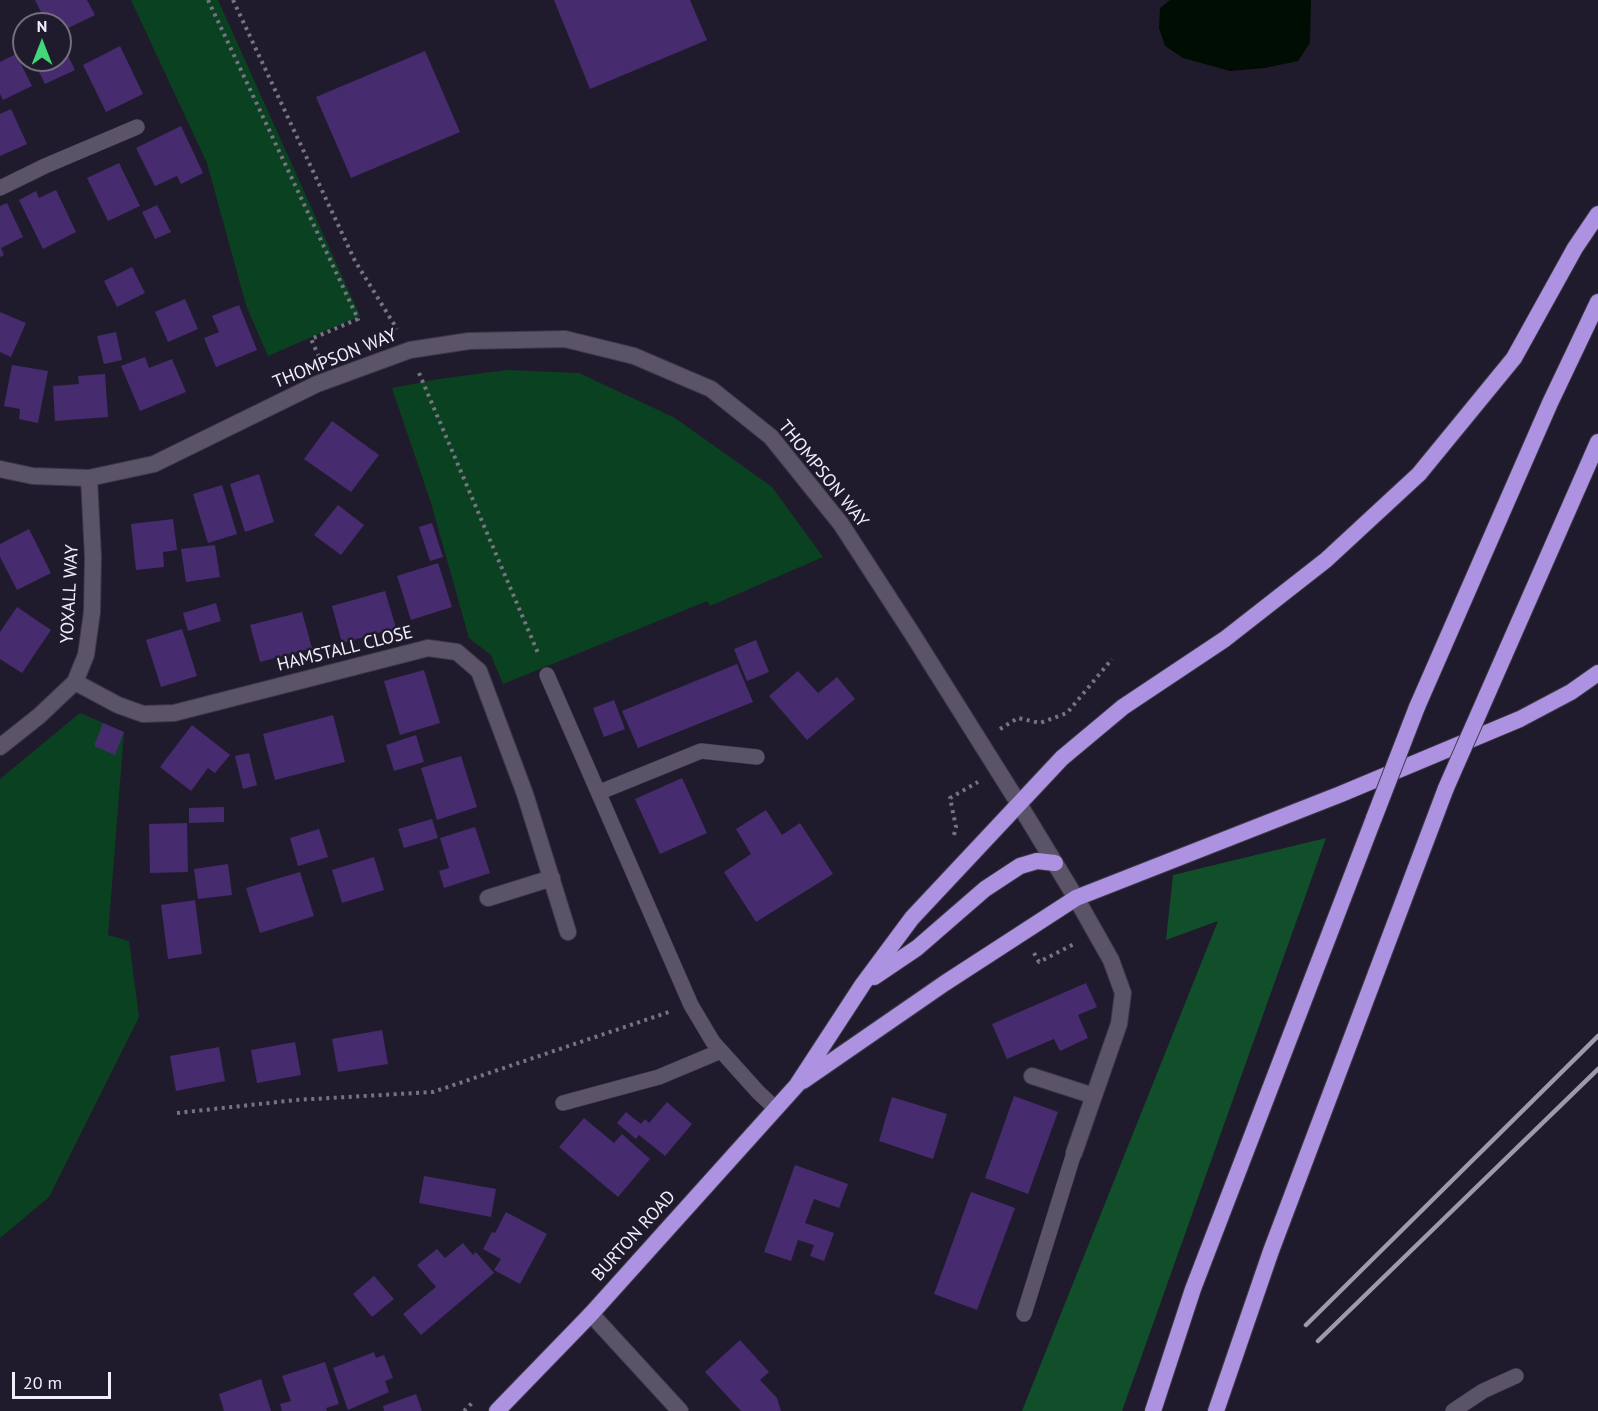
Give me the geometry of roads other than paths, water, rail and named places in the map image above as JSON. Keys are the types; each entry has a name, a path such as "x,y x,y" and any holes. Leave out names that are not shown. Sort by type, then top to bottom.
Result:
{"highway":[{"path":"797,1085 863,984 912,918 1062,758 1123,707 1225,639 1326,560 1419,474 1514,358 1575,248 1598,214"},
{"path":"1153,1411 1193,1289 1417,707 1550,404 1598,302"},
{"path":"1216,1411 1271,1251 1446,788 1598,442"},
{"path":"797,1085 945,983 1076,897 1341,794 1520,719 1571,692 1598,673"},
{"path":"863,984 917,948 985,889 1020,866 1037,861 1055,863"},
{"name":"BURTON ROAD","path":"497,1411 591,1314 797,1085"}],"street":[{"name":"THOMPSON WAY","path":"0,469 33,476 89,478 154,464 317,384 410,350 469,341 565,339 634,356 711,389 771,437 841,524 914,635 1019,804 1076,897 1111,960 1123,993 1119,1024 1074,1152"},
{"name":"YOXALL WAY","path":"0,747 39,716 75,682 86,655 92,612 93,557 89,478"},
{"name":"HAMSTALL CLOSE","path":"75,682 118,705 143,714 174,713 428,648 457,652 479,671 525,794 568,932"},
{"path":"488,898 552,878"},
{"path":"1032,1076 1094,1096"},
{"path":"591,1314 680,1411"}],"lane":[{"path":"0,188 137,127"},
{"path":"547,675 691,1005 713,1042 775,1108"},
{"path":"600,792 701,751 757,757"},
{"path":"563,1103 658,1077 721,1051"},
{"path":"1024,1314 1074,1152"},
{"path":"1453,1411 1483,1391 1516,1376"}],"railway":[{"path":"1306,1325 1598,1036"},
{"path":"1318,1341 1598,1069"}]}
